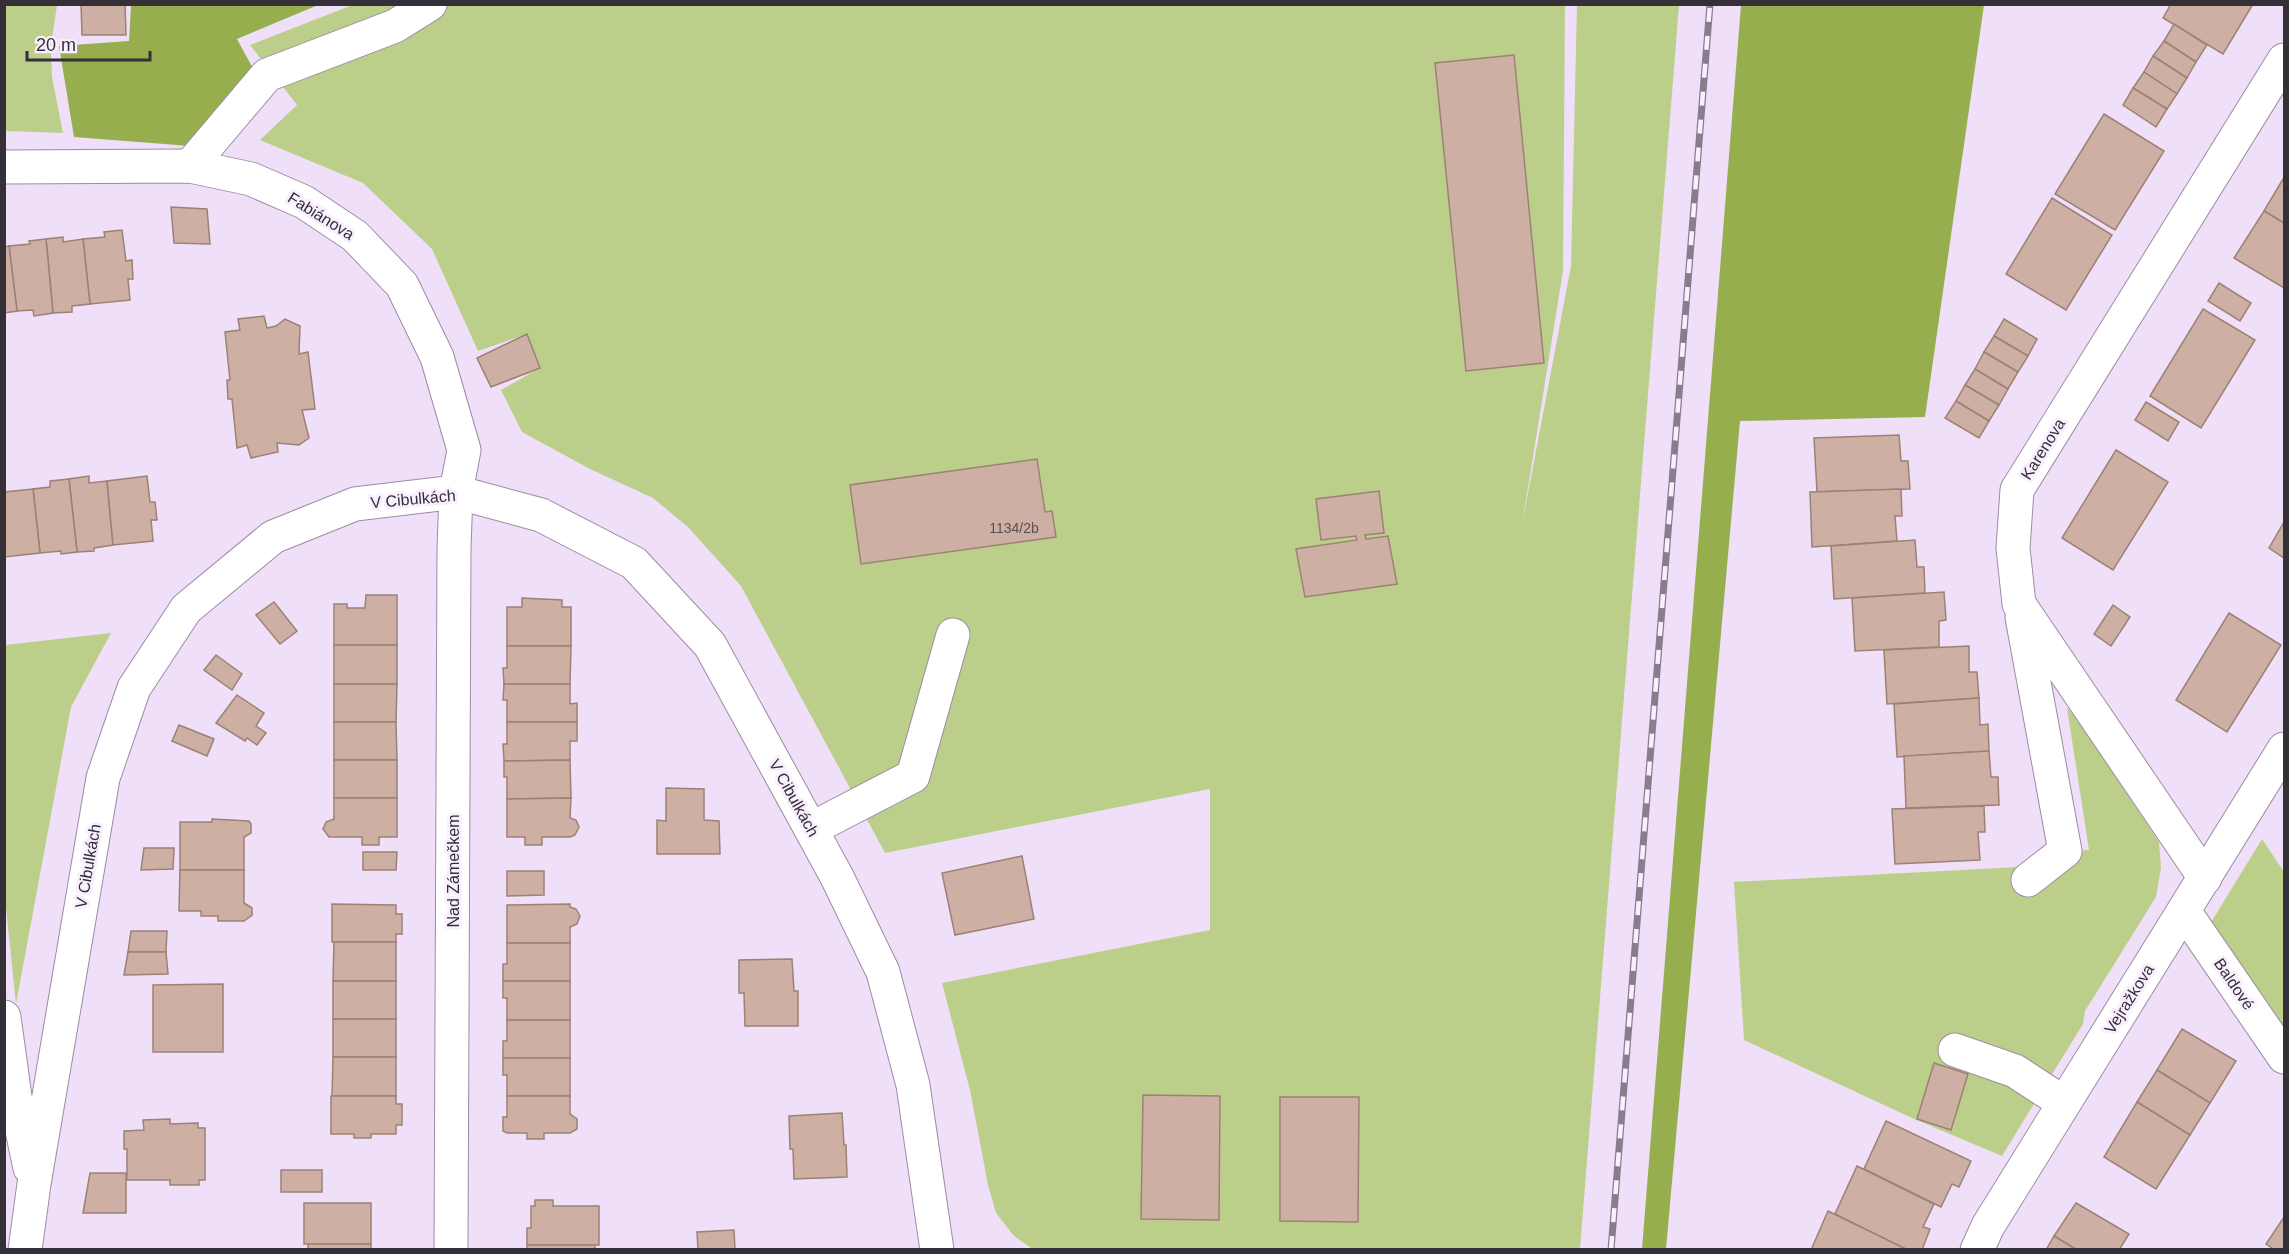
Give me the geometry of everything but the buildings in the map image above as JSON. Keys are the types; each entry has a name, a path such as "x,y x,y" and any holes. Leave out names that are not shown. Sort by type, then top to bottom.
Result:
{"street":[{"path":"190,166 267,75 396,26 430,4"},
{"name":"Karenova","path":"2205,878 2019,604 2013,548 2017,490 2284,60"},
{"name":"Fabiánova","path":"4,166 190,166 251,179 304,202 355,236 402,285 437,357 464,450 456,492"},
{"name":"V Cibulkách","path":"25,1250 102,778 134,688 186,609 273,537 355,504 456,492 541,515 634,563 710,645 837,878 883,972 913,1085 937,1250"},
{"name":"Nad Zámečkem","path":"451,1250 456,492"},
{"path":"2019,604 2066,850 2028,880"},
{"path":"811,829 913,776 953,635"},
{"name":"Vejražkova","path":"1977,1250 1988,1226 2284,749"},
{"name":"Baldové","path":"2184,911 2284,1057"},
{"path":"4,1017 15,1097 34,1184"},
{"path":"1955,1050 2015,1071 2064,1103"}],"green space":[{"path":"5,4 57,5 51,46 52,77 63,133 5,131"},
{"path":"355,4 1565,5 1563,271 1522,525 1571,266 1577,5 1679,5 1580,1249 1034,1250 1014,1236 996,1213 988,1185 970,1090 942,983 1210,930 1210,789 885,853 741,586 688,527 653,498 590,469 522,432 501,390 540,368 527,334 478,351 432,249 363,183 260,140 297,105 250,45"},
{"path":"131,5 318,5 237,39 256,74 190,146 74,137 59,46 129,41"},
{"path":"1741,5 1984,5 1925,417 1740,421 1666,1249 1642,1249"},
{"path":"111,633 71,707 16,1004 4,888 5,645"},
{"path":"2067,708 2076,717 2159,842 2161,868 2156,897 2085,1011 2083,1024 2002,1156 1912,1118 1744,1040 1734,882 2018,867 2034,854 2089,850","holes":["1934,1064 1968,1074 1951,1129 1917,1119"]},
{"path":"2262,839 2284,872 2284,1037 2210,924"}],"railway":[{"path":"1611,1250 1710,4"}]}
